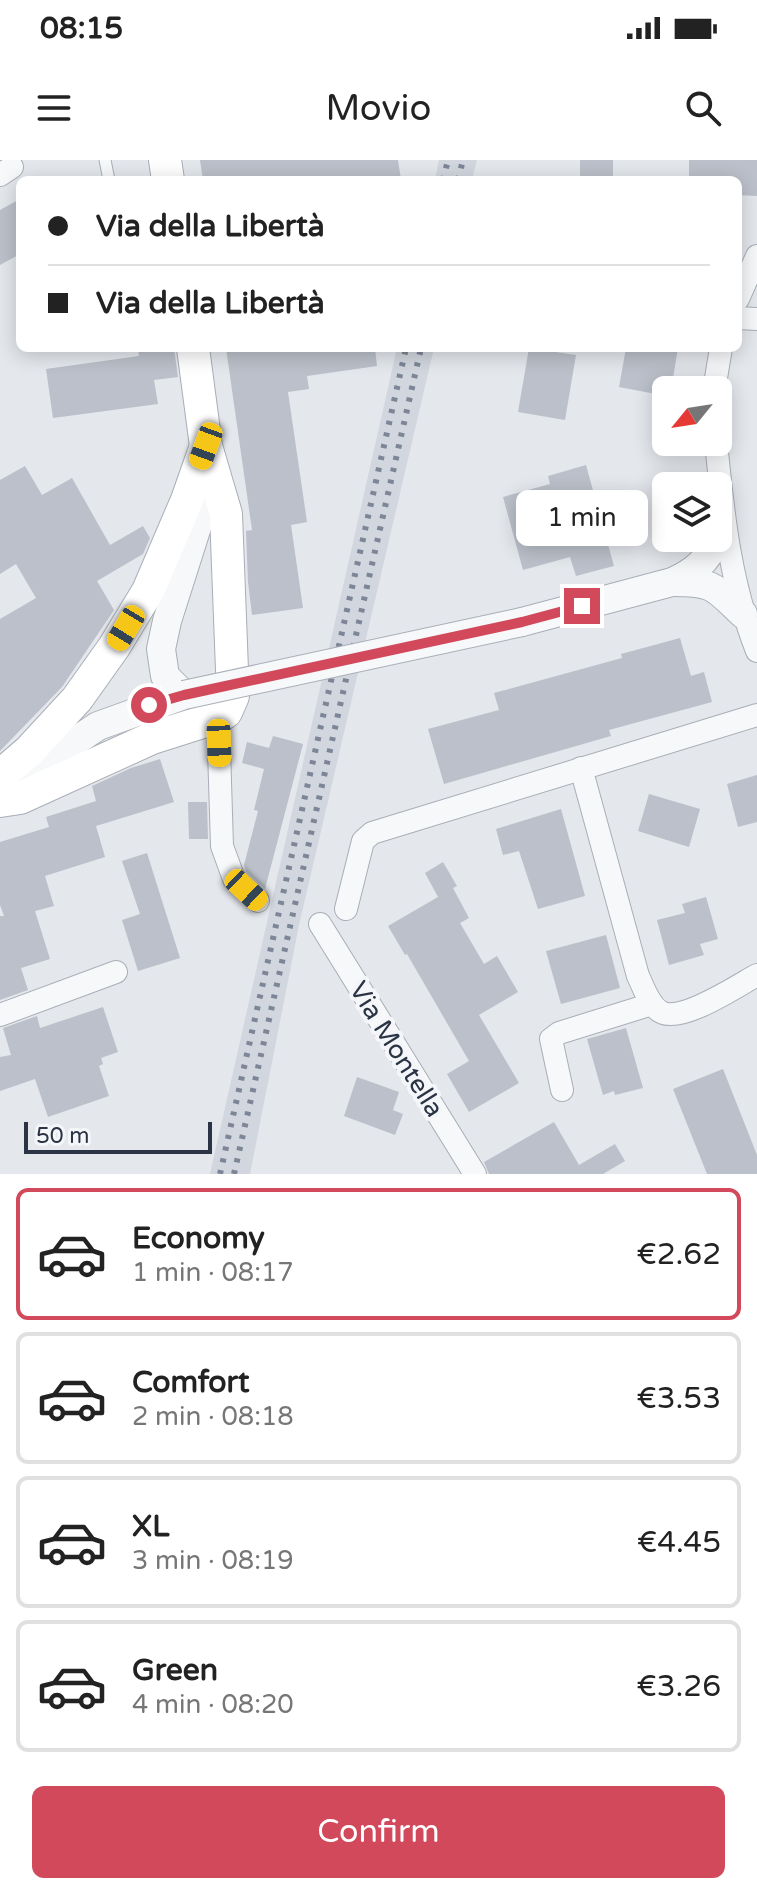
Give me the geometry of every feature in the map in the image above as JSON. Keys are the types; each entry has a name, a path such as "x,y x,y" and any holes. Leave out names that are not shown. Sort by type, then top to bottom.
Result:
{"main road":[{"path":"0,801 20,798 152,738 218,717 226,712 233,696 226,514 206,446 194,352"},
{"path":"0,776 29,751 77,699 114,647 148,591 187,500 206,446"}],"street":[{"path":"742,290 757,256"},
{"path":"716,376 720,352"},
{"path":"184,695 165,676 161,649 203,508 206,446"},
{"path":"0,792 98,726 184,695 522,622 672,582 693,573 708,552"},
{"path":"726,552 757,651"},
{"path":"672,582 700,582 715,588 743,614"},
{"path":"346,909 363,841 372,833 757,715"},
{"path":"218,717 222,846 234,879 258,901"},
{"path":"581,768 638,976 652,1004 662,1013 677,1014 757,975"},
{"name":"Via Montella","path":"320,924 475,1174"},
{"path":"0,1015 116,972"},
{"path":"562,1090 551,1039 559,1033 652,1004"}],"shaded area":[{"path":"439,160 477,160 473,176 436,176"},
{"path":"396,352 433,352 299,925 250,1174 210,1174"}],"building":[{"path":"200,160 398,160 400,176 202,176"},
{"path":"580,160 613,160 613,176 580,176"},
{"path":"689,160 757,160 757,196 742,195 742,176 689,176"},
{"path":"16,201 16,256 0,265 0,210"},
{"path":"138,352 175,352 178,377 154,380 158,404 53,418 46,369 139,356"},
{"path":"227,352 375,352 377,366 307,376 309,389 288,392 307,522 291,525 303,608 252,615 246,531 252,530"},
{"path":"528,352 576,355 565,420 518,412"},
{"path":"625,352 677,352 673,376 652,376 652,393 619,387"},
{"path":"586,465 614,566 576,576 570,557 523,570 503,497 550,484 548,476"},
{"path":"25,466 42,495 72,478 110,545 143,526 150,538 143,554 97,581 114,610 62,687 0,751 0,619 36,598 16,564 0,574 0,480"},
{"path":"680,638 691,676 704,672 712,702 609,730 611,736 444,784 428,729 499,710 494,693 622,658 621,654"},
{"path":"273,736 303,744 265,889 246,871 244,865 258,811 254,810 264,769 242,763 247,742 269,748"},
{"path":"160,759 174,802 96,826 105,857 45,876 54,906 35,911 50,959 21,968 28,990 0,1000 0,916 4,916 0,905 0,842 49,827 46,817 96,801 92,786"},
{"path":"757,775 757,822 738,827 727,784"},
{"path":"649,794 700,809 689,847 638,831"},
{"path":"188,802 207,802 208,839 189,839"},
{"path":"561,809 585,896 538,909 519,851 503,855 496,829"},
{"path":"147,853 180,958 138,971 122,920 140,914 122,861"},
{"path":"443,862 457,886 453,888 469,918 460,923 484,964 497,956 518,992 479,1015 519,1083 469,1112 447,1074 469,1061 388,926 438,897 425,873"},
{"path":"706,897 718,939 700,944 704,955 669,965 657,920 685,913 682,904"},
{"path":"606,935 620,988 561,1004 546,951"},
{"path":"103,1007 118,1052 101,1058 103,1064 99,1066 109,1096 48,1117 35,1079 0,1091 0,1057 11,1055 3,1028 37,1016 40,1028"},
{"path":"626,1028 643,1088 603,1095 587,1039"},
{"path":"723,1069 757,1155 757,1174 707,1174 673,1089"},
{"path":"357,1077 399,1092 393,1110 403,1114 395,1135 344,1116"},
{"path":"554,1122 579,1165 615,1144 625,1161 603,1174 489,1174 484,1162"}],"railway":[{"path":"444,176 448,160"},
{"path":"459,176 463,160"},
{"path":"220,1174 405,352"},
{"path":"234,1174 420,352"}],"route":[{"path":"149,705 582,606"}]}
